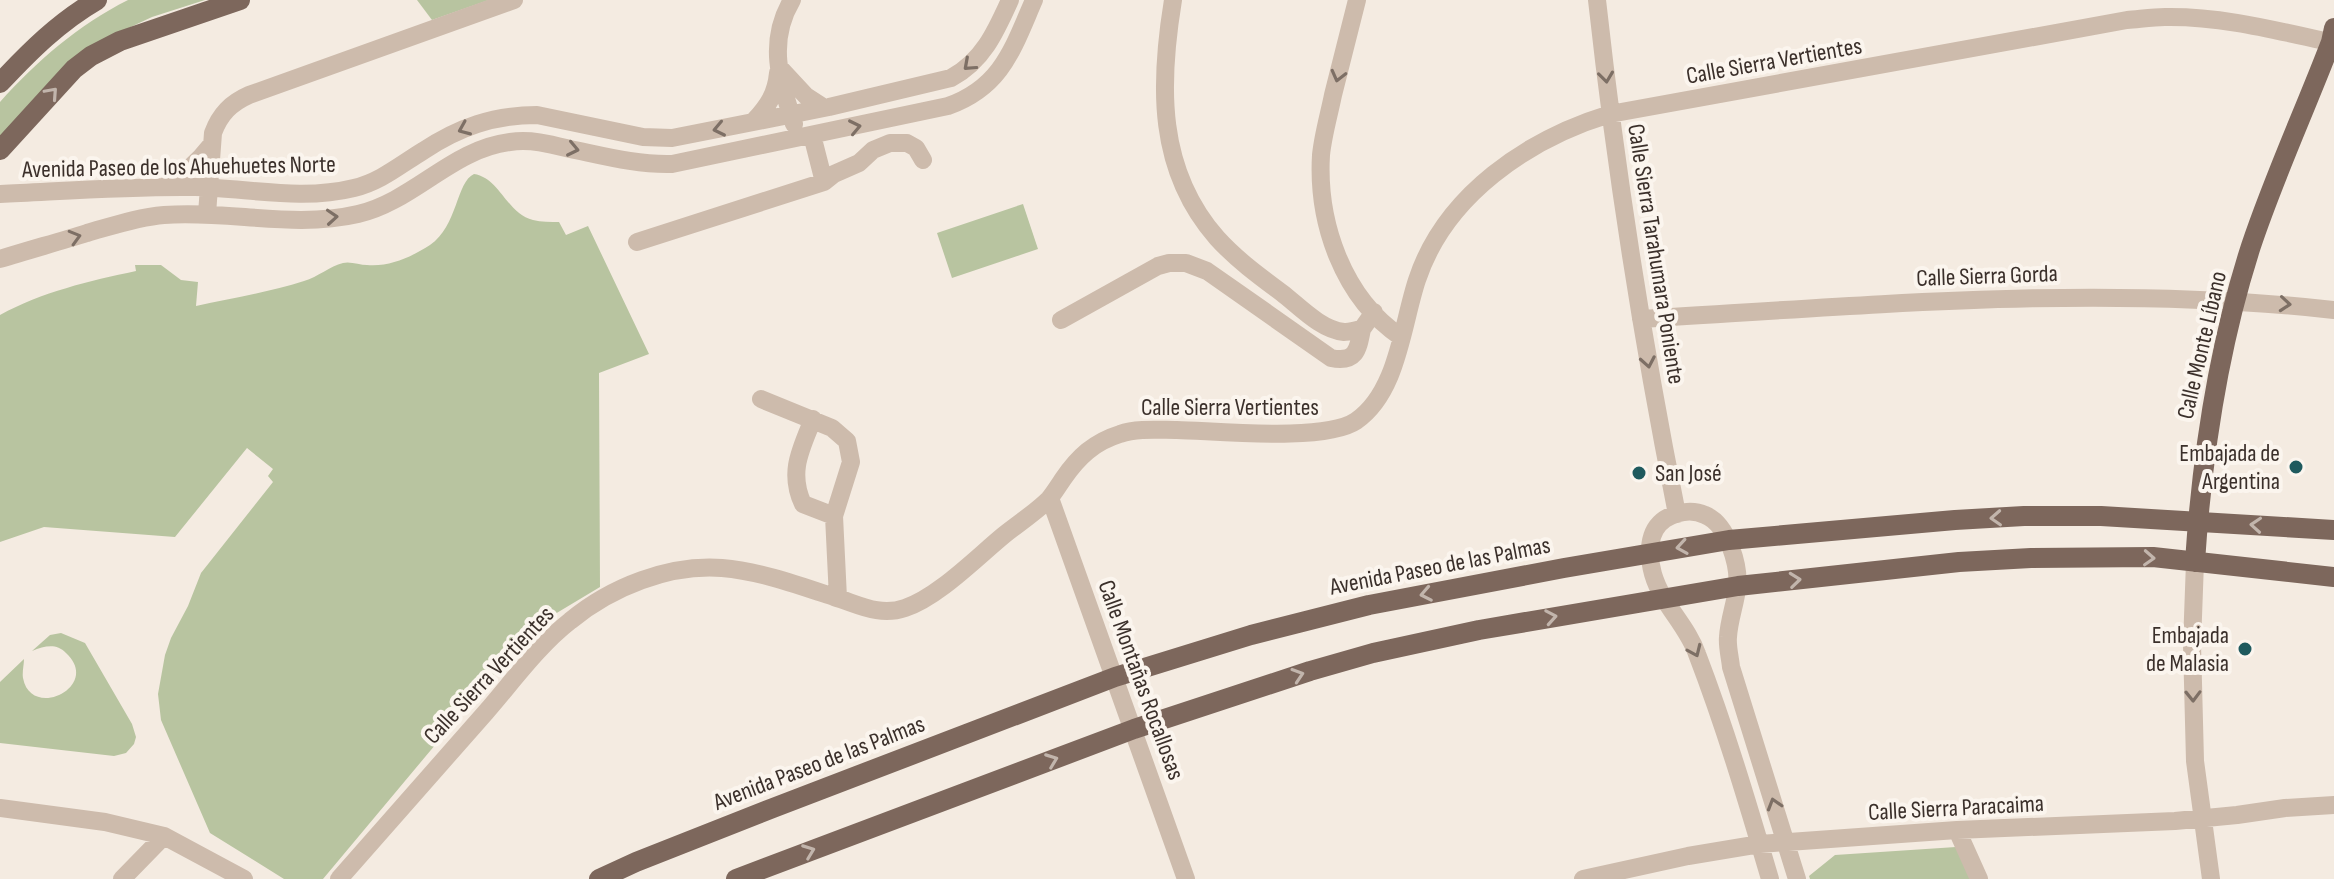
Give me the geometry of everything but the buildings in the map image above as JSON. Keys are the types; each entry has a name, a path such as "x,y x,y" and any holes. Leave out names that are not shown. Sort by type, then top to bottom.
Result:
{"main road":[{"path":"0,83 63,21 97,0"},
{"path":"0,150 74,69 105,48 240,0"},
{"name":"Calle Monte Líbano","path":"2195,562 2203,467 2223,348 2251,246 2333,38"},
{"name":"Avenida Paseo de las Palmas","path":"599,879 773,808 1115,677 1251,635 1369,605 1729,540 1955,520 2101,516 2334,530"},
{"path":"736,879 1134,729 1310,671 1373,653 1479,630 1738,586 1959,562 2153,557 2334,577"}],"street":[{"path":"207,214 212,144 217,123 222,114 239,100 514,0"},
{"path":"754,121 768,106 777,87 777,37 792,0"},
{"name":"Avenida Paseo de los Ahuehuetes Norte","path":"0,194 162,188 293,193 353,189 379,180 458,131 504,116 537,115 656,139 672,138 941,82 960,73 976,60 988,44 1010,0"},
{"name":"Avenida Paseo de los Ahuehuetes Norte","path":"0,259 118,224 161,215 207,214 269,220 359,214 390,203 469,154 508,142 534,141 656,165 689,162 948,106 974,95 1003,67 1034,0"},
{"path":"1173,0 1165,82 1165,119 1175,165 1192,204 1216,237 1243,264 1323,325 1343,332 1362,329"},
{"path":"1357,0 1321,154 1324,213 1332,242 1358,296 1388,328 1401,337"},
{"name":"Calle Sierra Tarahumara Poniente","path":"1597,0 1610,114 1641,319 1677,514"},
{"name":"Calle Sierra Vertientes","path":"339,879 534,656 570,621 610,594 652,576 692,568 722,568 756,574 862,608 881,612 903,609 929,596 1050,498 1076,461 1097,443 1125,432 1305,433 1333,431 1356,421 1380,396 1392,371 1418,276 1431,248 1452,218 1478,187 1502,167 1567,130 1610,114 2127,20 2164,17 2212,19 2333,38"},
{"path":"778,66 806,96 823,107"},
{"path":"778,66 790,114 805,137 824,182"},
{"path":"637,242 824,182 859,163 873,150 890,143 907,143 916,148 923,160"},
{"path":"162,188 181,176 212,144"},
{"path":"1061,320 1158,266 1178,263 1207,271 1331,358 1342,360 1353,356 1359,347 1362,329 1374,312"},
{"name":"Calle Sierra Gorda","path":"1641,319 1975,299 2146,297 2236,300 2334,310"},
{"path":"761,399 832,428 847,441 851,462 834,516 838,598"},
{"path":"813,419 796,463 796,489 803,504 834,516"},
{"name":"Calle Montañas Rocallosas","path":"1050,498 1186,879"},
{"path":"1770,879 1696,650 1662,598 1653,575 1649,553 1653,533 1663,520 1677,514 1692,511 1708,516 1720,525 1729,540 1738,586 1727,638 1731,667 1797,879"},
{"name":"Calle Monte Líbano","path":"2195,562 2195,761 2211,879"},
{"name":"Calle Sierra Paracaima","path":"1583,879 1760,844 1957,830 2202,819 2334,805"},
{"path":"0,808 105,822 164,836 244,879"},
{"path":"1957,830 1979,879"},
{"path":"122,879 164,836"}],"green space":[{"path":"128,0 205,0 152,17 120,32 0,142 0,102 59,45"},
{"path":"417,0 489,0 432,20"},
{"path":"474,174 491,182 524,216 536,221 559,222 566,235 588,226 649,354 599,373 600,587 545,620 502,665 323,879 284,879 210,833 161,720 158,694 171,638 201,573 273,482 268,476 273,469 247,448 175,537 44,527 0,542 0,315 83,283 136,271 135,265 161,265 181,280 198,282 196,306 291,285 343,263 392,263 430,245 439,237 463,186"},
{"path":"1023,204 1038,249 952,278 937,233"},
{"path":"61,633 85,643 132,724 136,737 126,753 114,756 0,743 0,682 24,659 23,678 29,691 38,697 50,698 61,694 76,677 75,665 58,648 50,646 32,651 50,635"},
{"path":"1956,847 1970,879 1810,879 1809,876 1835,855"}],"place":[{"name":"Embajada de Argentina","path":"2296,467"},
{"name":"San José","path":"1639,473"},
{"name":"Embajada de Malasia","path":"2245,649"}]}
